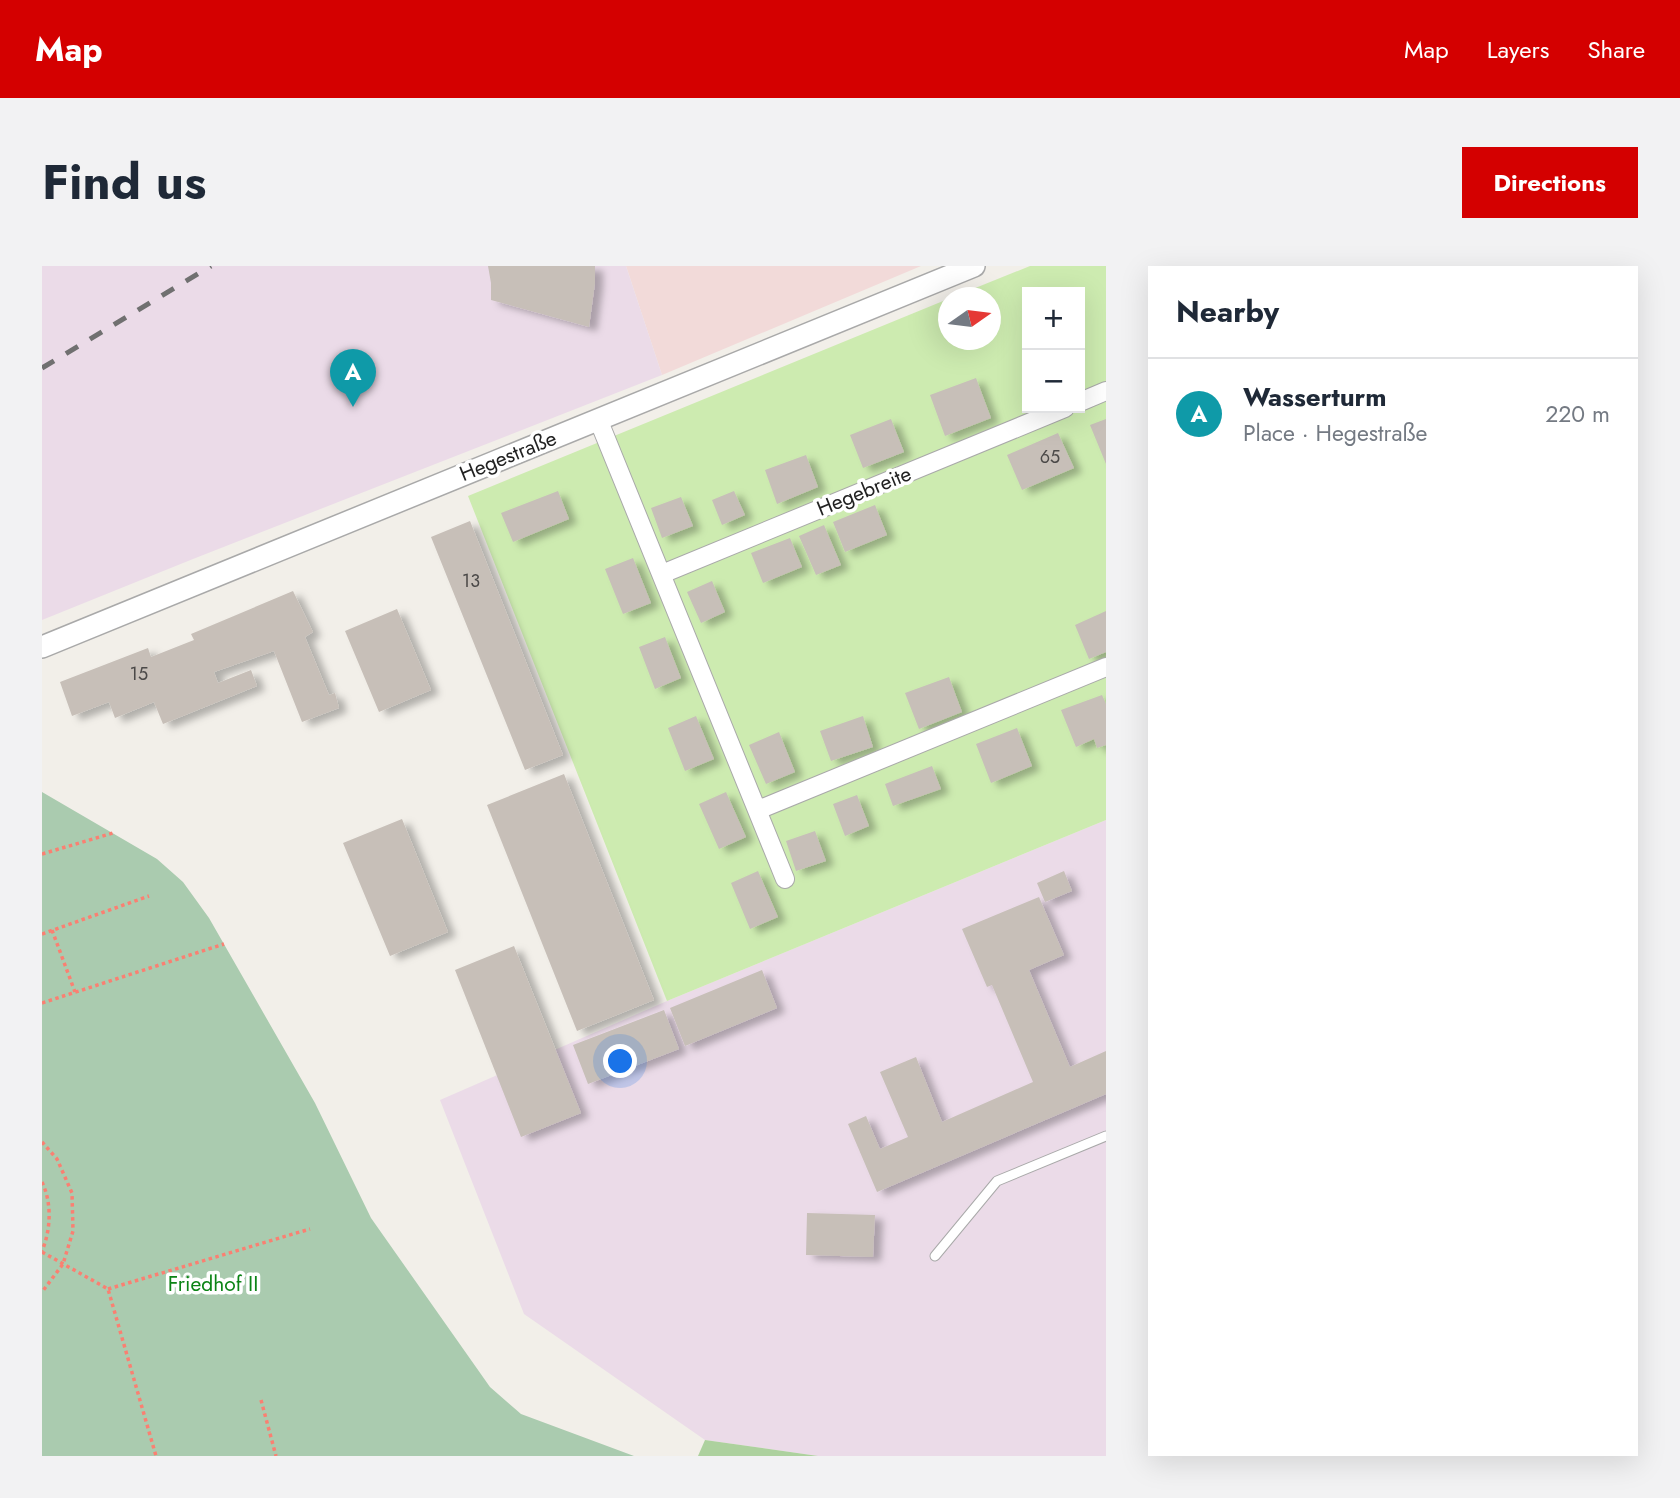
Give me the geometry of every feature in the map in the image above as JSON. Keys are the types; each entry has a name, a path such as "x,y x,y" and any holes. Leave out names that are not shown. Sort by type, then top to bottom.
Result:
{"street":[{"name":"Hegestraße","path":"42,647 974,266"},
{"path":"1085,400 1106,391"},
{"name":"Hegebreite","path":"662,574 1053,413"},
{"path":"598,419 786,878"},
{"path":"758,810 1106,667"}],"lane":[{"path":"935,1256 997,1181 1106,1136"}],"path":[{"path":"42,854 113,833"},
{"path":"42,934 149,896"},
{"path":"52,930 75,992"},
{"path":"42,1003 224,944"},
{"path":"42,1142 57,1159 72,1193 74,1231 64,1264 42,1292"},
{"path":"42,1182 47,1192 50,1220 42,1251 108,1289 156,1456"},
{"path":"108,1289 310,1228"},
{"path":"261,1400 276,1456"}],"shaded area":[{"path":"42,266 626,266 662,375 42,620"},
{"path":"626,266 921,266 662,375"},
{"path":"1106,820 1106,1456 818,1456 705,1440 524,1314 440,1100 667,1001"}],"green space":[{"path":"1030,266 1106,266 1106,820 667,1001 468,496 938,303 938,350 1001,350 1001,287 978,287"},
{"name":"Friedhof II","path":"42,792 157,859 183,882 209,918 315,1103 371,1218 490,1387 521,1414 634,1456 42,1456"},
{"path":"705,1440 818,1456 698,1456"}],"building":[{"path":"488,266 595,266 589,327 491,300"},
{"path":"976,378 991,418 945,436 930,395"},
{"path":"891,419 904,452 863,468 850,435"},
{"path":"1106,419 1106,464 1090,425"},
{"path":"1058,433 1074,468 1022,490 1007,455"},
{"path":"806,455 818,487 777,504 765,470"},
{"path":"558,491 569,519 513,542 501,513"},
{"path":"734,491 745,515 722,525 712,500"},
{"path":"681,497 693,526 662,538 651,508"},
{"path":"875,505 887,535 845,552 833,522"},
{"path":"470,521 563,755 525,770 431,537"},
{"path":"824,525 841,565 816,575 799,536"},
{"path":"790,538 802,567 763,583 751,553"},
{"path":"633,558 651,603 623,614 605,569"},
{"path":"712,581 725,612 701,623 687,592"},
{"path":"293,591 313,632 305,637 329,695 335,693 339,708 302,722 274,651 214,672 218,683 251,670 257,686 163,724 154,702 115,718 109,702 72,716 60,682 148,648 151,657 194,640 191,634"},
{"path":"397,609 431,690 379,712 345,631"},
{"path":"1106,611 1106,652 1089,659 1075,625"},
{"path":"665,637 681,678 655,689 639,647"},
{"path":"949,677 962,712 919,729 905,693"},
{"path":"1102,695 1106,704 1106,745 1097,748 1094,739 1076,747 1061,710"},
{"path":"696,716 714,759 685,771 668,728"},
{"path":"863,716 873,747 831,761 820,731"},
{"path":"1017,728 1032,766 991,783 976,744"},
{"path":"779,732 795,772 766,784 749,745"},
{"path":"932,766 941,789 893,806 885,784"},
{"path":"564,774 654,1000 577,1031 487,805"},
{"path":"726,792 746,837 719,849 699,804"},
{"path":"857,795 869,826 845,836 833,804"},
{"path":"402,819 448,932 390,956 343,843"},
{"path":"815,831 826,861 796,871 786,841"},
{"path":"758,871 778,917 750,929 731,883"},
{"path":"1064,871 1072,891 1045,902 1037,883"},
{"path":"1039,897 1064,955 1029,970 1070,1067 1106,1051 1106,1094 877,1192 848,1124 866,1116 880,1149 908,1137 880,1072 916,1057 942,1122 1033,1082 992,985 987,987 962,929"},
{"path":"514,946 581,1113 521,1137 455,970"},
{"path":"762,970 777,1008 685,1046 670,1008"},
{"path":"664,1010 679,1049 588,1084 573,1045"},
{"path":"807,1213 875,1215 873,1257 806,1255"}],"railway":[{"path":"42,368 211,266"}],"place":[{"name":"Wasserturm","path":"353,407"}]}
